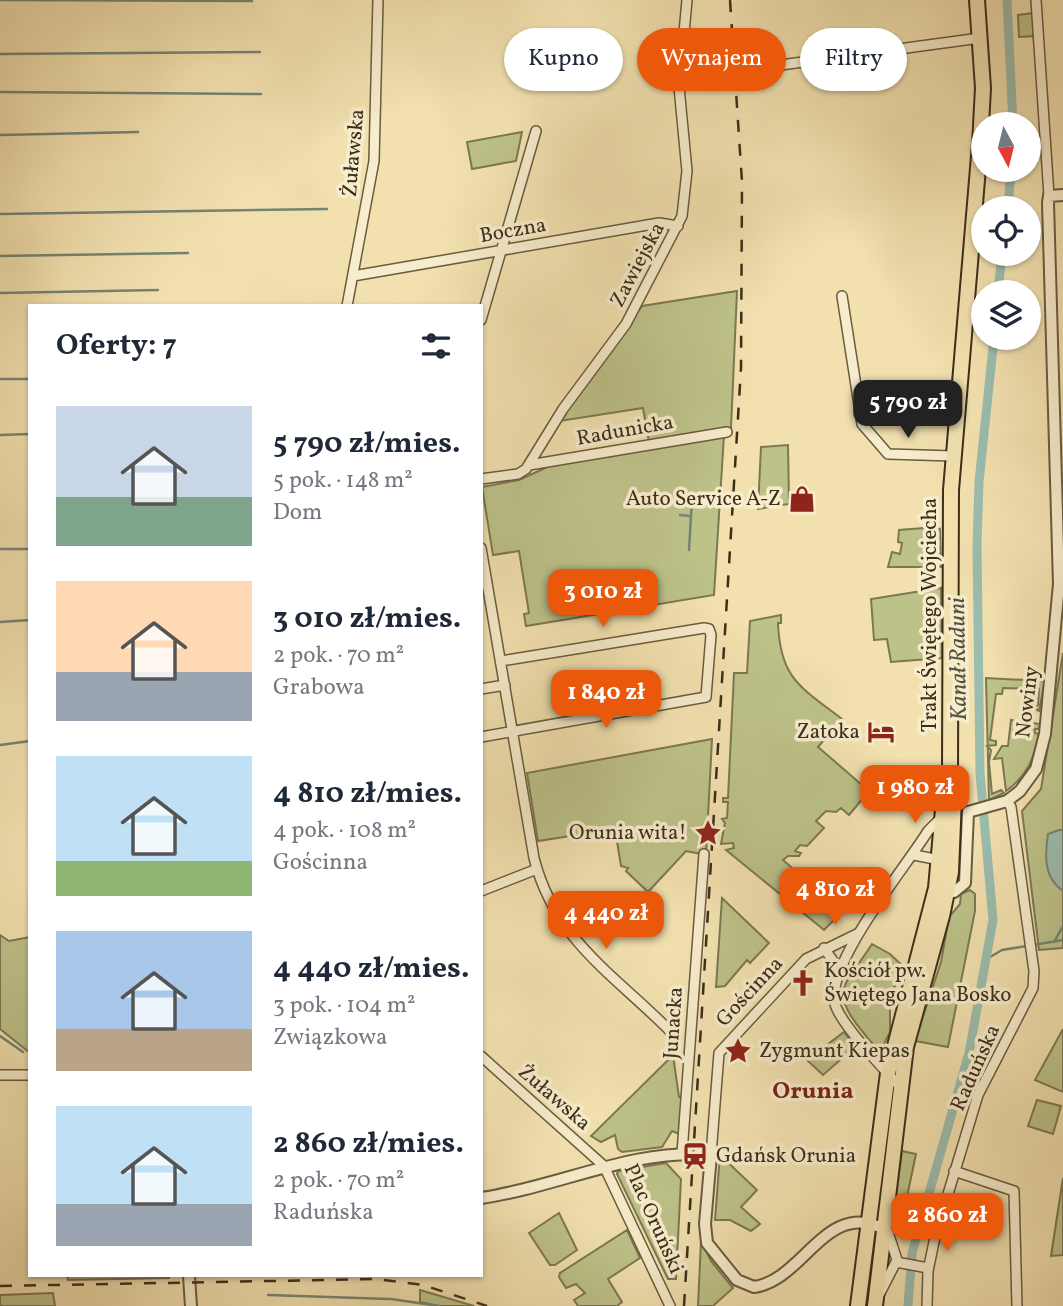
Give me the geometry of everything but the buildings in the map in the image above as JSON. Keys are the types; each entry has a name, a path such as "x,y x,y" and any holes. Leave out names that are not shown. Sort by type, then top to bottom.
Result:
{"main road":[{"name":"Trakt Świętego Wojciecha","path":"876,1302 911,1020 942,890 950,773 950,524 953,456 980,144 980,38 977,0"},
{"name":"Trakt Świętego Wojciecha","path":"858,1306 888,1073 942,890 940,860 947,824"}],"street":[{"name":"Żuławska","path":"347,304 374,161 378,0"},
{"name":"Zawiejska","path":"529,465 563,409 626,324 678,226 687,184 679,87 687,0"},
{"name":"Nowiny","path":"1007,801 1032,774 1043,746 1058,608 1049,197 1036,0"},
{"path":"786,64 980,38"},
{"path":"483,313 536,131"},
{"path":"1049,197 1063,195"},
{"name":"Boczna","path":"353,276 662,222 678,226"},
{"path":"842,296 862,424 888,454 953,456"},
{"name":"Radunicka","path":"529,465 727,432"},
{"path":"483,479 518,474 529,465"},
{"path":"483,559 537,869 550,904 566,929 591,957 671,1032"},
{"path":"483,737 709,696 709,629 501,661"},
{"path":"483,689 505,685"},
{"path":"942,890 958,891 965,883 967,816 975,808 1007,801"},
{"name":"Raduńska","path":"927,1306 928,1268 978,1095 1033,988 1031,945 1011,807 1007,801"},
{"path":"901,1088 835,1005 834,993 840,971 859,933 928,831 947,824"},
{"path":"914,855 947,824"},
{"name":"Junacka","path":"682,1153 704,854"},
{"path":"914,855 940,860"},
{"path":"483,890 537,869"},
{"name":"Gościnna","path":"711,1155 719,1053 797,968 824,948 859,933"},
{"path":"824,948 840,971"},
{"path":"876,1059 893,1051"},
{"name":"Żuławska","path":"483,1058 604,1166"},
{"path":"0,1075 28,1075"},
{"name":"Plac Oruński","path":"670,1306 604,1166 682,1153 711,1155"},
{"path":"711,1155 706,1240 713,1253 744,1284 754,1287 767,1284 843,1224 869,1221 887,1208"},
{"path":"483,1198 566,1179 604,1166"},
{"path":"954,1171 1014,1191 1017,1306"},
{"path":"869,1221 888,1232 899,1263 876,1302"},
{"path":"899,1263 928,1268"},
{"path":"189,1277 191,1306"}],"green space":[{"path":"1034,13 1035,36 1019,37 1018,15"},
{"path":"522,132 516,161 472,169 467,142"},
{"path":"737,291 731,428 649,442 643,408 560,421 642,306"},
{"path":"724,435 714,595 526,626 524,614 529,613 519,551 493,555 483,487 519,480 556,463"},
{"path":"788,445 789,504 758,509 761,447"},
{"path":"940,529 941,567 888,567 892,552 900,554 902,543 898,542 899,530"},
{"path":"941,588 942,658 891,662 887,639 874,640 871,599"},
{"path":"781,615 781,623 778,623 780,642 788,669 804,689 842,719 818,747 869,791 849,815 841,808 836,812 826,811 816,821 824,828 807,846 800,845 795,851 801,853 799,856 788,856 783,860 818,890 825,884 826,892 834,903 849,905 824,930 726,850 734,848 733,843 721,844 725,823 722,819 727,818 728,802 723,802 723,798 728,798 734,673 747,673 750,621"},
{"path":"1063,653 1063,948 1039,950 1022,811 1041,789"},
{"path":"986,678 1045,681 1039,711 1033,708 1038,705 1039,689 1003,688 1002,694 996,694 990,740 996,741 996,745 988,746"},
{"path":"1011,720 1040,724 1039,729 1035,729 1035,733 1039,734 1028,766 1006,791 1002,758 994,759 1002,746 1008,746"},
{"path":"712,739 706,855 686,851 648,892 626,871 628,868 621,866 615,829 538,841 527,773"},
{"path":"988,747 991,750 989,762 992,794 1001,790 1004,793 989,800"},
{"path":"970,890 975,894 975,911 948,1047 915,1041 941,962 949,917 960,904 961,894"},
{"path":"722,898 769,943 750,963 747,960 725,986 716,987"},
{"path":"0,935 9,941 28,937 28,1051 0,1029"},
{"path":"872,944 890,954 904,967 890,997 890,1032 882,1048 871,1042 851,1017 843,996 849,978"},
{"path":"1063,1029 1063,1092 1035,1080"},
{"path":"844,1032 855,1047 823,1075 807,1060"},
{"path":"673,1055 679,1097 685,1099 682,1135 672,1131 662,1147 622,1152 618,1149 615,1135 601,1142 591,1136"},
{"path":"1037,1100 1061,1106 1053,1134 1028,1126"},
{"path":"902,1151 916,1154 905,1206 895,1204"},
{"path":"720,1155 757,1190 741,1207 760,1224 751,1231 730,1220 715,1220"},
{"path":"666,1163 681,1179 676,1279 668,1279 617,1174 618,1171"},
{"path":"1063,1178 1063,1255 1051,1256"},
{"path":"559,1213 577,1250 555,1265 550,1265 529,1233"},
{"path":"627,1230 640,1258 608,1279 622,1302 617,1306 578,1306 574,1300 585,1293 576,1284 566,1288 559,1277 560,1273"},
{"path":"701,1241 711,1261 733,1288 713,1306 698,1306"},
{"path":"67,1277 169,1277 169,1278 68,1280"},
{"path":"420,1290 474,1306 439,1306 420,1302"},
{"path":"53,1293 55,1306 0,1306 0,1295"}],"shaded area":[{"path":"1063,830 1063,891 1052,879 1046,858 1048,834"}],"waterway":[{"path":"0,0 252,1"},
{"name":"Kanał Raduni","path":"1007,0 1012,112"},
{"path":"0,54 260,52"},
{"path":"0,92 261,94"},
{"path":"0,135 138,132"},
{"name":"Kanał Raduni","path":"1009,196 1010,182"},
{"path":"0,214 327,209"},
{"path":"0,256 188,253"},
{"name":"Kanał Raduni","path":"999,280 1001,266"},
{"path":"0,293 158,290"},
{"name":"Kanał Raduni","path":"908,1306 912,1253 969,1053 993,920 980,773 977,546 979,482 993,350"},
{"path":"0,379 28,379"},
{"path":"0,435 28,434"},
{"path":"689,550 692,499"},
{"path":"680,515 690,516"},
{"path":"0,549 28,549"},
{"path":"0,622 28,620"},
{"path":"0,745 28,741"},
{"path":"1054,942 1063,926"},
{"path":"985,960 1002,950 1063,940"},
{"path":"0,1036 23,1052"},
{"path":"268,1295 389,1299"},
{"path":"391,1299 439,1306"}],"railway":[{"path":"684,1306 741,368 742,182 730,0"},
{"path":"0,1286 377,1279 423,1285 487,1306"}],"place":[{"name":"Auto Service A-Z","path":"802,499"},
{"name":"Zatoka","path":"881,732"},
{"name":"Orunia wita!","path":"708,833"},
{"name":"Kościół pw. Świętego Jana Bosko","path":"803,983"},
{"name":"Zygmunt Kiepas","path":"738,1051"},
{"name":"Gdańsk Orunia","path":"695,1156"}],"district":[{"name":"Orunia","path":"813,1092"}]}
